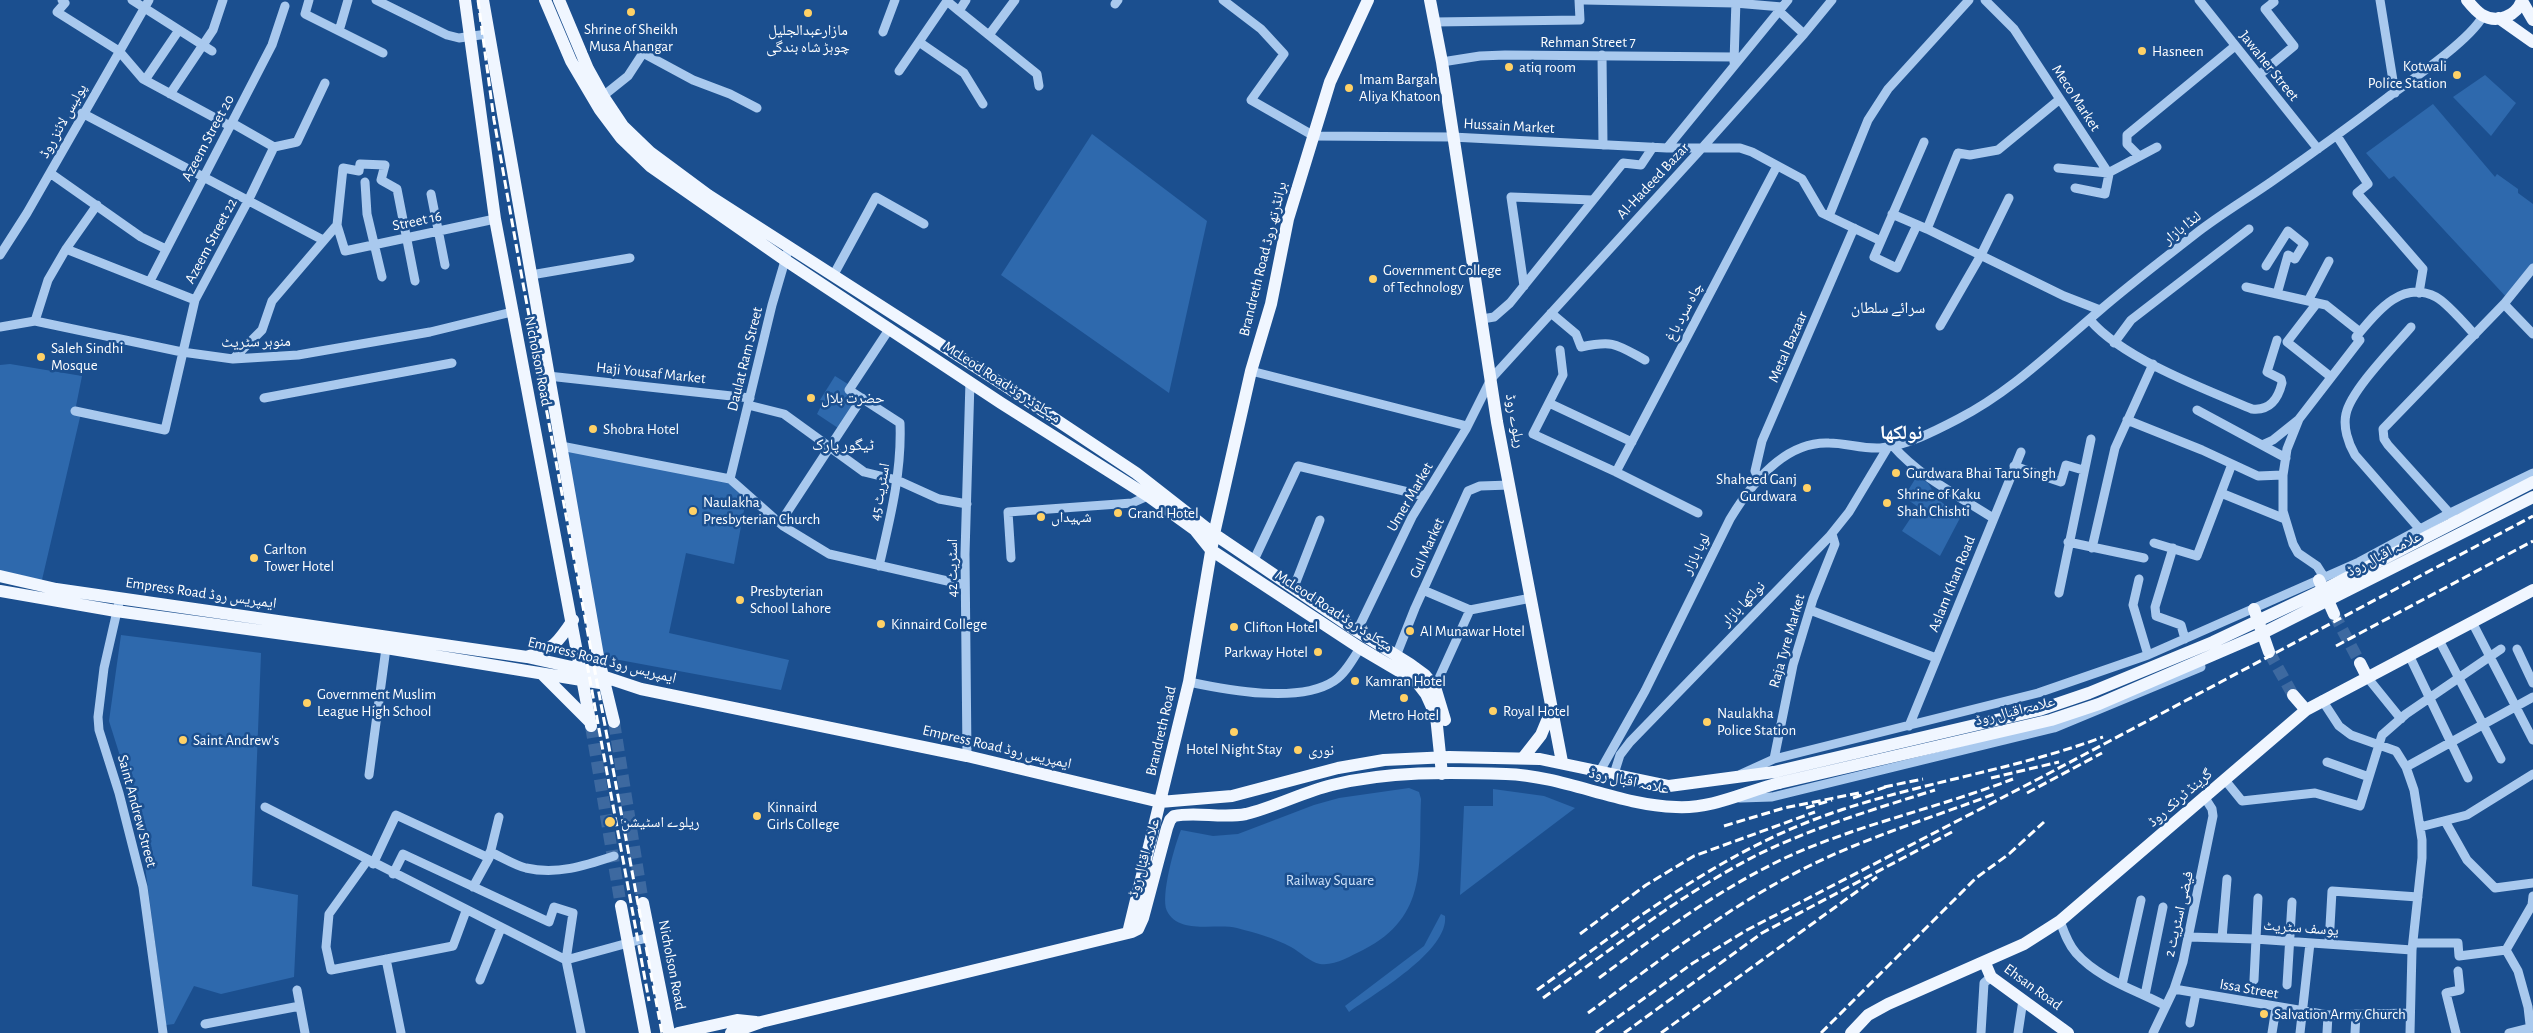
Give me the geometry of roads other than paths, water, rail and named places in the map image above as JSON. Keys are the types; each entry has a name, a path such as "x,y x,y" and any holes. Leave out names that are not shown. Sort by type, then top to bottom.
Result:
{"main road":[{"name":"Nicholson Road","path":"465,0 495,218 573,620 591,725 543,675"},
{"name":"Nicholson Road","path":"483,0 487,34 548,376 604,680 614,722"},
{"name":"McLeod Road میکلوڈ روڈ","path":"545,0 571,61 600,110 621,138 650,166 785,260 1001,403 1148,496 1195,530 1211,550 1360,648 1416,681 1422,688 1436,716 1445,757"},
{"name":"McLeod Road میکلوڈ روڈ","path":"559,0 588,68 603,96 622,126 650,152 708,195 1010,389 1136,473 1214,534 1425,675 1435,687 1445,717 1446,774"},
{"name":"Brandreth Road برانڈرتھ روڈ","path":"1214,534 1251,371 1271,304 1288,219 1330,82 1368,0"},
{"name":"ریلوے روڈ","path":"1430,0 1442,62 1490,379 1562,762"},
{"path":"2467,0 2483,16 2499,18 2513,14 2522,0 2533,20"},
{"path":"2499,18 2533,42"},
{"path":"1001,403 1010,389"},
{"name":"علامہ اقبال روڈ","path":"1128,933 1138,929 1143,918 1167,828 1174,816 1226,817 1245,814 1334,784 1382,776 1446,774 1507,774 1538,777 1656,806 1701,806 1733,798 1776,771 2039,710 2089,693 2214,642 2322,590 2533,482"},
{"name":"علامہ اقبال روڈ","path":"1160,802 1232,796 1338,768 1384,760 1445,757 1523,758 1562,762 1669,786 1683,786 1776,771 2051,720 2099,704 2257,636 2533,497"},
{"name":"Brandreth Road","path":"1128,933 1189,682 1214,534"},
{"name":"Empress Road ایمپریس روڈ","path":"0,576 56,589 527,657 582,675 641,689 967,756 1160,802"},
{"path":"2322,579 2333,608"},
{"name":"گرینڈ ٹرنک روڈ","path":"1851,1033 1868,1015 1888,1004 2024,944 2060,921 2306,710 2533,590"},
{"name":"Empress Road ایمپریس روڈ","path":"0,591 116,611 386,648 543,675 582,675"},
{"path":"2254,609 2269,652"},
{"path":"527,657 547,651 561,638 573,620"},
{"path":"2360,663 2367,677"},
{"path":"2293,695 2306,710"},
{"path":"1523,758 1542,734 1551,709"},
{"name":"Nicholson Road","path":"643,903 669,1033"},
{"path":"621,906 645,1033"},
{"path":"731,1033 760,1022 1128,933"},
{"name":"Ehsan Road","path":"1985,962 1991,976 2068,1033"},
{"path":"678,1033 737,1020 760,1022"}],"street":[{"path":"62,0 65,3 57,12 118,51 145,80 274,147 297,142 325,83"},
{"path":"132,0 146,4 179,30 212,51"},
{"path":"170,94 214,30 222,0"},
{"path":"309,0 304,14 383,53"},
{"path":"339,31 348,0"},
{"path":"376,0 447,35 459,38 487,34"},
{"path":"883,32 895,0"},
{"path":"959,11 966,0"},
{"path":"989,35 1015,0"},
{"path":"1223,0 1261,29 1284,54 1251,100 1314,136"},
{"path":"1434,22 1580,20 1579,0"},
{"path":"1584,0 1736,1 1780,10 1804,34"},
{"path":"1667,148 1734,61 1788,0"},
{"name":"Al-Hadeed Bazar","path":"1490,379 1702,148 1832,0"},
{"path":"1881,241 1829,216 1868,120 1888,89 1969,0"},
{"name":"Meco Market","path":"1985,0 2014,29 2108,172"},
{"name":"Jawaher Street","path":"2199,0 2318,149"},
{"path":"2259,75 2294,46 2265,9 2274,2 2273,0"},
{"path":"2380,0 2395,93"},
{"path":"899,71 947,1 1037,74 1039,86"},
{"path":"1734,61 1736,1"},
{"name":"پولیس لائنز روڈ","path":"0,254 50,173 82,112 146,4"},
{"name":"Azeem Street 20","path":"150,281 272,45 285,6"},
{"name":"لنڈا بازار","path":"1891,447 1960,418 1990,400 2060,347 2100,310 2197,233 2337,136 2395,93 2473,31 2483,16"},
{"path":"145,80 179,30"},
{"path":"919,42 964,73 983,104"},
{"path":"2139,156 2127,144 2127,134 2235,46"},
{"path":"603,96 628,76 643,53 693,80 730,94 757,108"},
{"path":"1602,55 1603,144"},
{"name":"Rehman Street 7","path":"1442,62 1480,56 1602,55 1734,61"},
{"path":"1927,229 1958,153 1970,155 1998,150 2060,99"},
{"path":"82,112 323,240"},
{"name":"Hussain Market","path":"1314,136 1452,137 1667,148 1740,148 1802,179 1822,213 1829,216"},
{"path":"2337,136 2368,184 2357,193 2423,269 2419,292"},
{"path":"1917,225 1897,268 1874,257 1924,142"},
{"name":"Azeem Street 22","path":"75,411 165,430 195,300 274,147"},
{"path":"1482,319 1494,317 1524,286 1623,163 1641,165 1653,147"},
{"path":"2058,168 2108,172 2157,147"},
{"path":"234,359 262,330 272,301 337,225 343,168 359,170 360,164 385,165 381,180 397,189 415,281"},
{"name":"چاہ سرد باغ","path":"1616,472 1777,166"},
{"path":"2075,188 2105,194 2108,172"},
{"path":"50,173 141,237 166,249"},
{"path":"365,182 367,214 382,277"},
{"path":"431,194 444,265"},
{"path":"833,276 876,197 924,224"},
{"path":"1524,286 1511,197 1593,200"},
{"path":"1940,326 1981,254 2008,198"},
{"path":"35,321 48,280 97,205"},
{"path":"1892,214 1981,254 2064,296 2100,310"},
{"name":"Street 16","path":"337,225 345,251 495,218"},
{"name":"Metal Bazaar","path":"1758,478 1755,471 1762,441 1854,228"},
{"path":"2114,343 2131,320 2249,229"},
{"path":"2266,266 2288,231 2304,244 2294,260 2288,255 2277,294"},
{"name":"Daulat Ram Street","path":"730,479 789,247"},
{"path":"66,250 195,300"},
{"path":"531,275 630,258"},
{"path":"2329,261 2313,302 2287,342 2331,377"},
{"path":"2468,537 2450,513 2388,445 2382,434 2383,429 2504,304 2533,268"},
{"path":"2246,287 2326,305 2360,332"},
{"path":"2262,445 2273,440 2298,420 2360,340 2356,337 2385,303 2410,292 2419,292 2437,297 2475,334"},
{"path":"2504,304 2533,334"},
{"name":"منوہر سٹریٹ","path":"0,327 35,321 182,352 234,359 306,353 430,332 512,312"},
{"path":"1551,313 1576,334 1581,347 1605,342 1613,343 1644,360"},
{"path":"2090,320 2114,343 2153,364 2180,378 2252,409 2261,410 2269,407 2276,398 2282,383 2281,379 2267,372 2277,340"},
{"path":"2411,327 2352,400 2346,414 2346,427 2348,444 2355,455 2421,531 2436,552"},
{"name":"اسٹریٹ 45","path":"879,566 897,480 901,446 900,423 849,390 890,328"},
{"path":"1560,350 1563,375 1533,434 1616,472 1698,513"},
{"path":"264,398 452,363"},
{"path":"2092,548 2115,448 2153,364"},
{"path":"1251,371 1467,426"},
{"name":"Haji Yousaf Market","path":"548,376 749,401 784,414 864,472 897,480 939,499 966,504"},
{"name":"Umer Market","path":"1357,631 1412,517 1467,426 1490,379"},
{"name":"اسٹریٹ 42","path":"967,756 965,585 970,381"},
{"path":"780,523 862,398"},
{"path":"1549,403 1632,442"},
{"path":"2198,410 2286,458"},
{"path":"2127,420 2258,476 2283,475"},
{"path":"2298,420 2286,458 2283,475 2283,511 2298,553 2317,566 2322,579"},
{"path":"2059,593 2082,470 2091,439"},
{"name":"لوہا بازار","path":"1600,771 1645,691 1730,519 1758,478 1791,453 1807,446 1826,442 1863,448 1891,447"},
{"path":"561,446 730,479 780,523 829,554 965,585"},
{"path":"1891,447 1929,478 1993,518"},
{"name":"نولکھا بازار","path":"1614,774 1620,755 1630,742 1832,534 1849,512 1891,447"},
{"name":"Aslam Khan Road","path":"1909,726 2020,452"},
{"path":"2154,543 2197,556 2232,464"},
{"path":"2014,466 2061,482 2066,465 2082,470"},
{"path":"1254,560 1298,466 1425,496"},
{"path":"1776,771 1909,726 2038,693 2148,654 2340,571 2421,531 2450,513 2533,473"},
{"name":"Gul Market","path":"1396,656 1423,590 1468,491 1480,486 1510,485"},
{"path":"2221,493 2285,519"},
{"path":"1011,558 1008,512 1132,502 1148,496"},
{"path":"1733,798 1772,797 2054,728 2145,692 2333,608 2349,594 2468,537 2533,502"},
{"path":"1294,587 1320,520"},
{"name":"Raja Tyre Market","path":"1776,771 1793,665 1810,610 1835,544 1832,534"},
{"path":"2068,542 2144,558"},
{"path":"2173,548 2155,607 2156,616 2181,625 2185,639"},
{"path":"2340,571 2349,594"},
{"path":"2139,579 2134,605 2148,654"},
{"path":"1423,590 1470,610 1531,598"},
{"name":"Saint Andrew Street","path":"120,598 104,668 98,716 99,730 119,793 143,887 163,1033"},
{"path":"1435,687 1470,610"},
{"path":"1810,610 1936,658"},
{"path":"2472,622 2533,740"},
{"path":"2439,640 2501,760"},
{"path":"369,775 386,648"},
{"path":"1189,682 1237,692 1286,693 1315,690 1334,681 1346,669 1360,648"},
{"path":"2225,780 2242,801 2315,793 2360,806 2382,735 2429,698 2501,649"},
{"path":"2517,649 2533,683"},
{"path":"2408,655 2449,743 2468,778"},
{"path":"2367,677 2401,719"},
{"path":"2406,767 2533,697"},
{"path":"2322,700 2339,726 2351,735 2380,743 2396,751 2406,767 2414,790 2420,827 2422,858 2412,946 2410,1033"},
{"path":"2327,762 2368,778"},
{"path":"2420,827 2468,815 2533,774"},
{"name":"فیضی اسٹریٹ 2","path":"2153,1033 2174,989 2188,937 2213,816 2212,809 2205,798"},
{"path":"265,807 393,874 566,960 650,937"},
{"path":"466,911 453,946 331,970 326,947 329,914 370,862 396,815 524,868 550,871 576,869 614,856"},
{"path":"473,887 490,855 499,817"},
{"path":"2445,820 2467,860 2495,888 2533,883"},
{"path":"393,874 403,854 549,922 554,907 573,913 566,960 581,1033"},
{"path":"2222,938 2227,880"},
{"path":"2329,944 2332,891 2418,897"},
{"path":"2508,1033 2531,1029 2528,1007 2518,971 2506,950 2532,905 2533,896"},
{"path":"2254,980 2258,898"},
{"path":"2122,985 2141,900"},
{"path":"2287,985 2292,902"},
{"path":"2145,995 2163,907"},
{"path":"2060,921 2076,952 2122,985 2166,1006"},
{"path":"480,980 501,928"},
{"name":"یوسف سٹریٹ","path":"2188,937 2412,946 2458,942 2459,956 2506,950"},
{"path":"2300,1033 2310,943"},
{"path":"386,959 401,1033"},
{"path":"2456,1033 2446,993 2460,990 2458,971"},
{"path":"1981,1033 1984,983 1991,976"},
{"name":"Issa Street","path":"2174,989 2276,1008 2328,1015 2410,1013"},
{"path":"297,990 305,1033"},
{"path":"2190,1023 2196,993"},
{"path":"2018,1033 2023,1000"},
{"path":"205,1024 300,1006"},
{"path":"2272,1033 2276,1008"},
{"path":"2355,1033 2356,1014"},
{"path":"2327,1033 2328,1015"}],"tunnel":[{"path":"2334,614 2360,663"},
{"path":"2269,652 2293,695"},
{"path":"614,722 643,903"},
{"path":"591,726 621,906"}],"railway":[{"path":"478,0 494,120 522,278 662,1033"},
{"path":"1596,1033 1693,963 1747,930 2042,777 2533,516"},
{"path":"2336,646 2533,541"},
{"path":"587,664 649,1001"},
{"path":"1537,990 1670,896 1704,874 1775,836 1813,820 1885,797 2031,760 2103,737"},
{"path":"2027,793 2102,753"},
{"path":"1991,778 2059,762"},
{"path":"1884,787 1923,779"},
{"path":"1599,978 1667,928 1714,897 1787,857 1871,825 2013,779"},
{"path":"1853,798 1889,786"},
{"path":"1543,998 1674,904 1757,855 1823,827 1935,790"},
{"path":"1724,826 1784,808 1859,793"},
{"path":"1588,1013 1723,916 1780,881 1855,845 1997,793"},
{"path":"1806,808 1832,800"},
{"path":"1580,934 1646,885 1694,856 1815,812"},
{"path":"1821,1033 1976,878 2009,854 2044,822"},
{"path":"1624,1033 1762,933 1952,832"},
{"path":"1661,1033 1877,877"}],"place":[{"name":"Shrine of Sheikh Musa Ahangar","path":"631,12"},
{"name":"مازارعبدالجلیل چوہڑ شاہ بندگی","path":"808,13"},
{"name":"Hasneen","path":"2142,51"},
{"name":"atiq room","path":"1509,67"},
{"name":"Kotwali Police Station","path":"2457,75"},
{"name":"Imam Bargah Aliya Khatoon","path":"1349,88"},
{"name":"Government College of Technology","path":"1373,279"},
{"name":"Saleh Sindhi Mosque","path":"41,357"},
{"name":"حضرت بلال","path":"811,398"},
{"name":"Shobra Hotel","path":"593,429"},
{"name":"Gurdwara Bhai Taru Singh","path":"1896,473"},
{"name":"Shaheed Ganj Gurdwara","path":"1807,488"},
{"name":"Shrine of Kaku Shah Chishti","path":"1887,503"},
{"name":"Naulakha Presbyterian Church","path":"693,511"},
{"name":"Grand Hotel","path":"1118,513"},
{"name":"شہیداں","path":"1041,517"},
{"name":"Carlton Tower Hotel","path":"254,558"},
{"name":"Presbyterian School Lahore","path":"740,600"},
{"name":"Kinnaird College","path":"881,624"},
{"name":"Clifton Hotel","path":"1234,627"},
{"name":"Al Munawar Hotel","path":"1410,631"},
{"name":"Parkway Hotel","path":"1318,652"},
{"name":"Kamran Hotel","path":"1355,681"},
{"name":"Metro Hotel","path":"1404,698"},
{"name":"Government Muslim League High School","path":"307,703"},
{"name":"Royal Hotel","path":"1493,711"},
{"name":"Naulakha Police Station","path":"1707,722"},
{"name":"Hotel Night Stay","path":"1234,732"},
{"name":"Saint Andrew's","path":"183,740"},
{"name":"نوری","path":"1298,750"},
{"name":"Kinnaird Girls College","path":"757,816"},
{"name":"ریلوے اسٹیشن","path":"610,822"},
{"name":"Salvation Army Church","path":"2264,1014"}],"district":[{"name":"سرائے سلطان","path":"1888,308"},
{"name":"نولکھا","path":"1901,433"},
{"name":"ٹیگور پارک","path":"843,445"}],"park label":[{"name":"Railway Square","path":"1330,880"}]}
